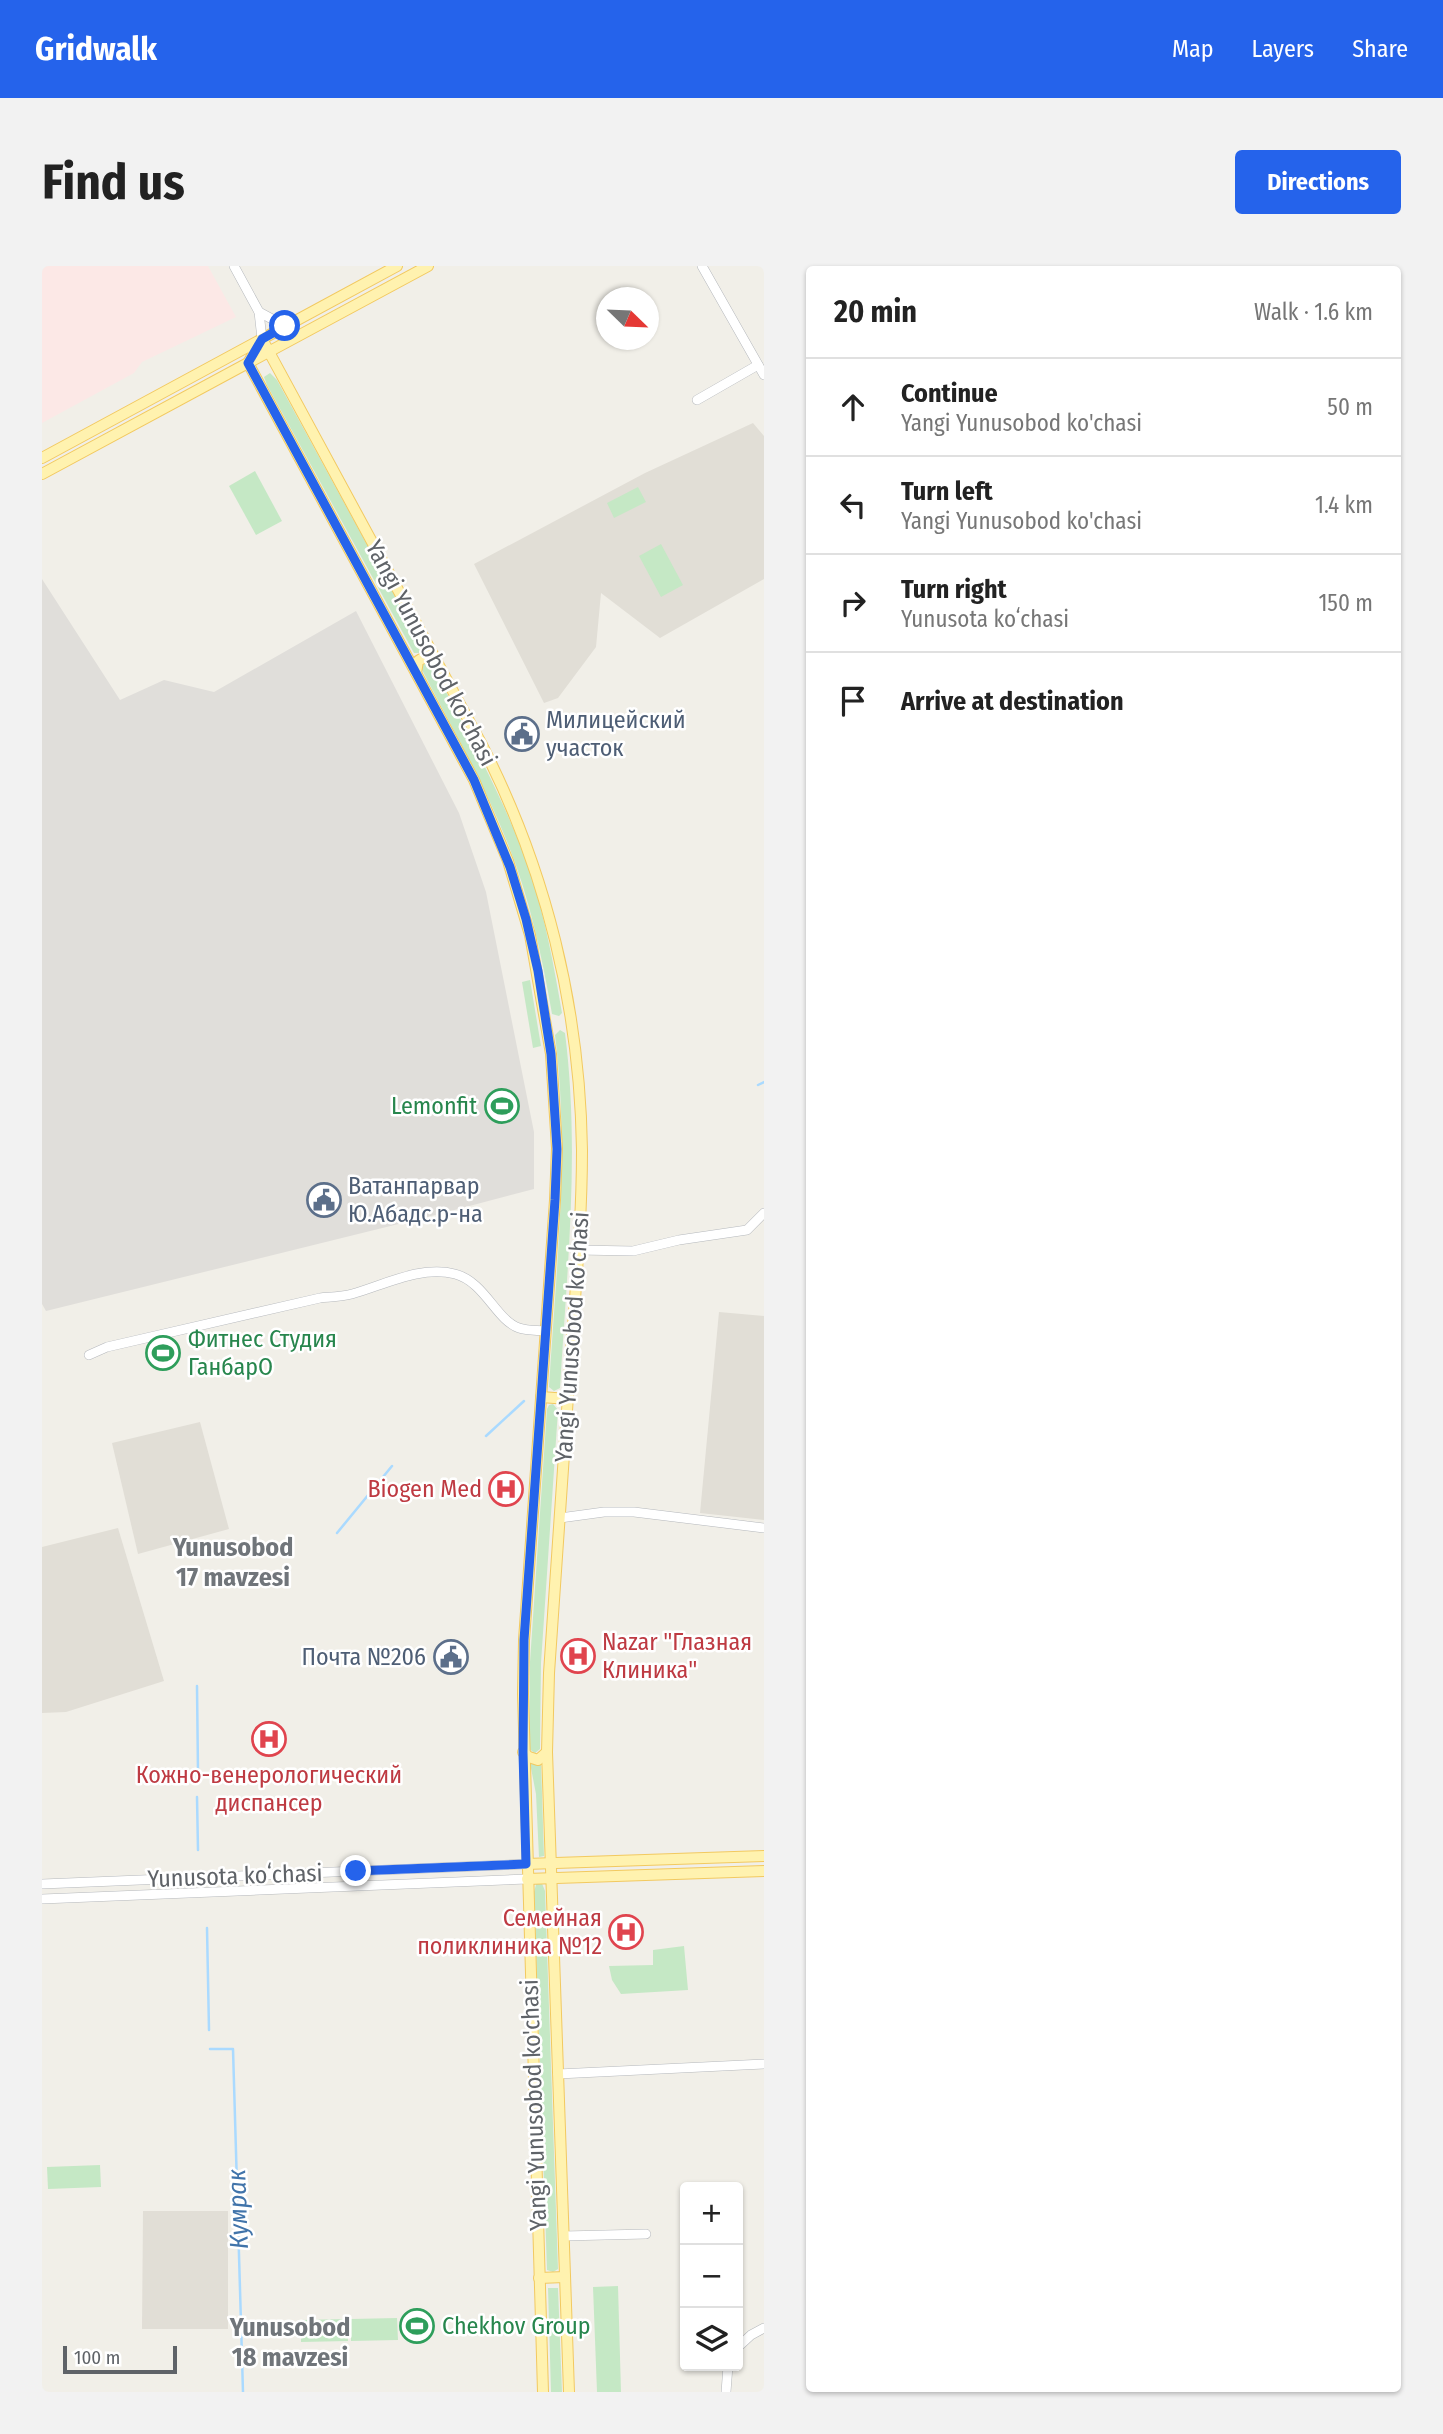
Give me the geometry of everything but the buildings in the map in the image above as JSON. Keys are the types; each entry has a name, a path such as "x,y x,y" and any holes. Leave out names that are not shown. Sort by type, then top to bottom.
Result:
{"main road":[{"path":"42,458 397,266"},
{"path":"402,266 405,272 412,275"},
{"path":"42,474 428,266"},
{"path":"248,363 262,339"},
{"name":"Yangi Yunusobod ko'chasi","path":"262,339 492,764 528,846 552,927 570,1021 581,1129 578,1250 547,1716 569,2392"},
{"name":"Yangi Yunusobod ko'chasi","path":"248,363 474,780 502,843 528,927 547,1026 555,1090 557,1149 524,1640 523,1752 543,2392"},
{"path":"416,673 418,661 422,658 436,660"},
{"path":"547,1026 570,1021"},
{"path":"541,1397 568,1399"},
{"path":"523,1752 538,1760 547,1752"},
{"name":"Yunusota koʻchasi","path":"526,1864 764,1856"},
{"name":"Yunusota koʻchasi","path":"527,1879 764,1871"},
{"path":"539,2278 565,2277"}],"street":[{"path":"234,266 259,312 262,339"},
{"path":"702,266 764,375"},
{"path":"259,312 285,326"},
{"path":"697,400 758,365"},
{"path":"578,1250 633,1251 679,1240 747,1230 764,1213"},
{"path":"89,1355 107,1347 320,1298 348,1295 432,1271 467,1278 515,1327 546,1331"},
{"path":"560,1518 604,1512 634,1512 764,1528"},
{"name":"Yunusota koʻchasi","path":"42,1884 526,1864"},
{"name":"Yunusota koʻchasi","path":"42,1899 527,1879"},
{"path":"558,2074 764,2064"},
{"path":"564,2236 646,2234"},
{"path":"743,2342 764,2328"},
{"path":"726,2392 728,2371"}],"shaded area":[{"path":"42,266 208,266 236,317 142,362 134,373 42,423"},
{"path":"753,423 764,436 764,579 660,638 601,593 596,647 558,698 544,703 474,564 645,473"},
{"path":"42,579 120,700 164,680 214,692 356,611 459,813 486,892 534,1132 534,1189 46,1311 42,1304"},
{"path":"719,1312 764,1316 764,1520 700,1513"},
{"path":"200,1422 229,1529 138,1554 112,1443"},
{"path":"118,1528 164,1681 66,1712 42,1713 42,1547"},
{"path":"143,2211 228,2211 228,2329 142,2329"}],"green space":[{"path":"270,373 277,380 423,647 419,653 414,653 267,385 264,377"},
{"path":"255,471 282,521 256,535 229,486"},
{"path":"638,487 646,502 614,518 607,503"},
{"path":"661,544 683,585 661,597 639,556"},
{"path":"424,663 431,663 484,766 520,845 545,924 562,1013 559,1016 552,1014 534,928 508,844 478,777 421,668"},
{"path":"530,980 541,1046 533,1048 522,982"},
{"path":"560,1030 565,1033 569,1077 572,1166 560,1388 554,1391 549,1387 562,1167 555,1035"},
{"path":"553,1404 558,1410 541,1663 540,1749 535,1753 529,1749 530,1662 547,1409"},
{"path":"530,1763 541,1763 544,1856 539,1857 536,1794"},
{"path":"537,1881 541,1881 545,1891 558,2269 553,2272 547,2270 534,1892"},
{"path":"684,1946 688,1990 621,1994 612,1980 609,1966 653,1965 653,1950"},
{"path":"100,2165 101,2187 48,2189 47,2167"},
{"path":"618,2286 621,2392 597,2392 593,2287"},
{"path":"548,2288 558,2288 562,2392 551,2392"},
{"path":"397,2318 398,2340 351,2341 351,2319"},
{"path":"347,2319 348,2341 301,2342 301,2320"}],"waterway":[{"path":"758,1085 764,1082"},
{"name":"Кумрак","path":"486,1436 524,1401"},
{"name":"Кумрак","path":"337,1533 392,1466"},
{"name":"Кумрак","path":"197,1686 198,1772"},
{"name":"Кумрак","path":"197,1797 198,1850"},
{"name":"Кумрак","path":"207,1928 209,2030"},
{"name":"Кумрак","path":"210,2049 233,2049 243,2392"}],"place":[{"name":"Милицейский участок","path":"522,734"},
{"name":"Lemonfit","path":"502,1106"},
{"name":"Ватанпарвар Ю.Абадс.р-на","path":"324,1200"},
{"name":"Фитнес Студия ГанбарО","path":"163,1353"},
{"name":"Biogen Med","path":"506,1489"},
{"name":"Nazar \"Глазная Клиника\"","path":"578,1656"},
{"name":"Почта №206","path":"451,1657"},
{"name":"Кожно-венерологический диспансер","path":"269,1739"},
{"name":"Семейная поликлиника №12","path":"626,1932"},
{"name":"Chekhov Group","path":"417,2326"}],"district":[{"name":"Yunusobod 17 mavzesi","path":"233,1562"},
{"name":"Yunusobod 18 mavzesi","path":"290,2342"}],"route":[{"path":"285,326 262,339 248,363 460,753 502,843 526,919 538,971 551,1054 556,1115 555,1200 524,1640 526,1864 356,1871"}]}
